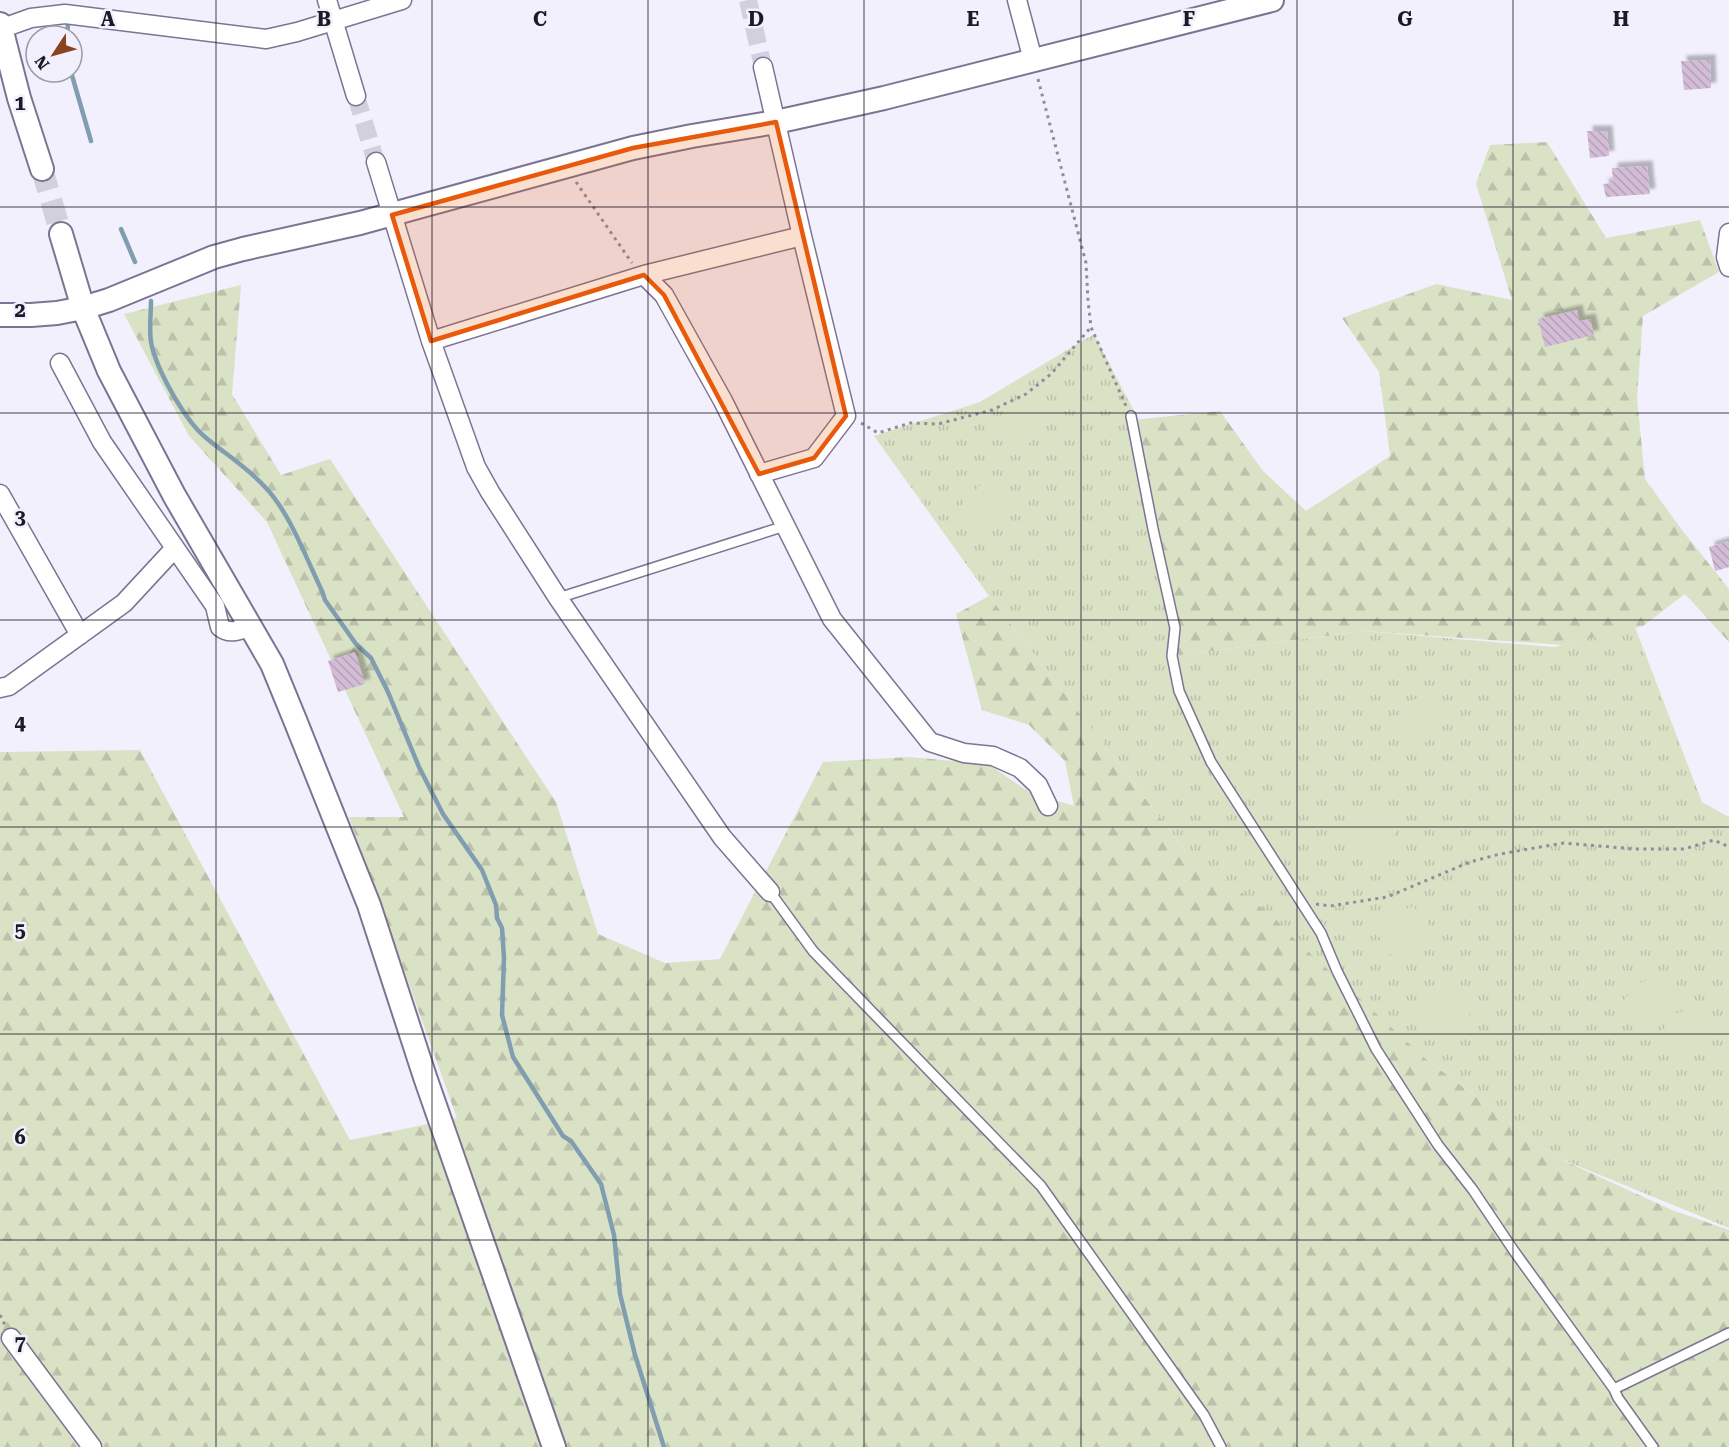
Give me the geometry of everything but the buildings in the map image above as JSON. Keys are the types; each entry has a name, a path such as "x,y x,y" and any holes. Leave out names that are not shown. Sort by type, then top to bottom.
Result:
{"street":[{"path":"327,0 356,96"},
{"path":"42,169 16,89 0,27 31,18 64,14 266,39 402,0"},
{"path":"1017,0 1033,60"},
{"path":"0,315 57,313 83,308 109,300 214,257 273,241 392,215 655,143 776,122 930,87 1272,0"},
{"path":"759,474 814,458 846,416 801,236 763,67"},
{"path":"376,162 431,341 476,467 558,598 722,837 770,892"},
{"path":"1729,233 1726,256 1729,267"},
{"path":"61,234 83,308 109,371 174,495 272,664 369,905 425,1077 554,1447"},
{"path":"431,341 644,275 801,236"},
{"path":"644,275 664,295 723,400 832,619 930,742 964,753 993,756 1020,768 1038,785 1048,806"},
{"path":"60,363 102,442 215,606 220,627 225,631 233,632 250,627"},
{"path":"0,494 81,635"},
{"path":"0,688 9,686 124,603 175,548"},
{"path":"11,1338 92,1447"}],"lane":[{"path":"1131,416 1174,628 1172,656 1179,691 1211,762 1321,933 1337,971 1382,1059 1438,1145 1469,1183 1514,1251 1653,1447"},
{"path":"558,598 785,526"},
{"path":"770,892 813,951 1041,1186 1204,1415 1221,1447"},
{"path":"1614,1389 1729,1333"}],"path":[{"path":"1033,60 1086,263 1091,327 1131,416"},
{"path":"565,167 632,263 644,275"},
{"path":"846,416 878,433 910,423 938,424 992,410 1026,394 1051,374 1091,327"},
{"path":"1300,901 1330,906 1387,897 1470,862 1500,854 1564,843 1635,849 1684,849 1714,840 1729,847"}],"highlighted area":[{"path":"776,122 846,416 814,458 759,474 664,295 644,275 431,341 392,215 633,148"}],"green space":[{"path":"1547,142 1606,238 1700,220 1719,272 1643,316 1637,398 1645,479 1729,589 1729,642 1685,594 1643,626 1562,645 1364,631 1172,656 1132,420 1220,411 1263,471 1306,511 1390,456 1379,372 1342,318 1436,284 1512,300 1476,184 1490,145"},
{"path":"241,285 232,394 281,475 330,459 556,802 598,934 665,963 720,959 823,762 909,757 988,764 1029,792 1074,806 1065,761 1029,725 982,710 956,614 989,596 1185,850 1274,917 1288,933 1427,1060 1556,1157 1672,1210 1729,1230 1729,1447 0,1447 0,752 140,750 350,1140 457,1118 349,817 404,817 267,522 189,436 124,314"},
{"path":"1094,334 1134,411 1172,656 1364,631 1554,647 1635,627 1702,802 1729,817 1729,1228 1556,1157 1354,1005 1185,850 989,596 874,436 980,402"},
{"path":"1030,395 1049,416 1035,439 1020,449 1002,441 995,422 1013,402"},
{"path":"998,477 1017,499 1003,521 988,531 970,524 963,504 981,484"},
{"path":"1428,694 1446,715 1433,737 1418,748 1399,740 1393,720 1411,701"},
{"path":"1379,808 1398,829 1384,851 1369,861 1351,854 1344,834 1362,814"},
{"path":"1413,906 1432,928 1418,950 1403,960 1385,952 1378,933 1396,913"},
{"path":"1655,976 1674,997 1661,1020 1646,1030 1627,1022 1621,1003 1639,983"},
{"path":"1456,983 1475,1004 1462,1027 1447,1037 1428,1030 1422,1010 1439,990"},
{"path":"1693,1007 1712,1028 1698,1051 1683,1061 1665,1054 1659,1034 1676,1014"}],"waterway":[{"path":"74,84 91,141"},
{"path":"121,229 135,262"},
{"path":"151,301 151,342 172,393 197,429 258,480 282,510 297,536 325,600 356,644 371,658 388,692 419,767 443,814 482,870 496,905 497,918 502,928 504,958 502,1015 513,1057 563,1136 571,1141 601,1184 614,1235 620,1294 635,1355 664,1447"}],"tunnel":[{"path":"748,0 763,67"},
{"path":"356,96 376,162"},
{"path":"42,169 61,234"}]}
